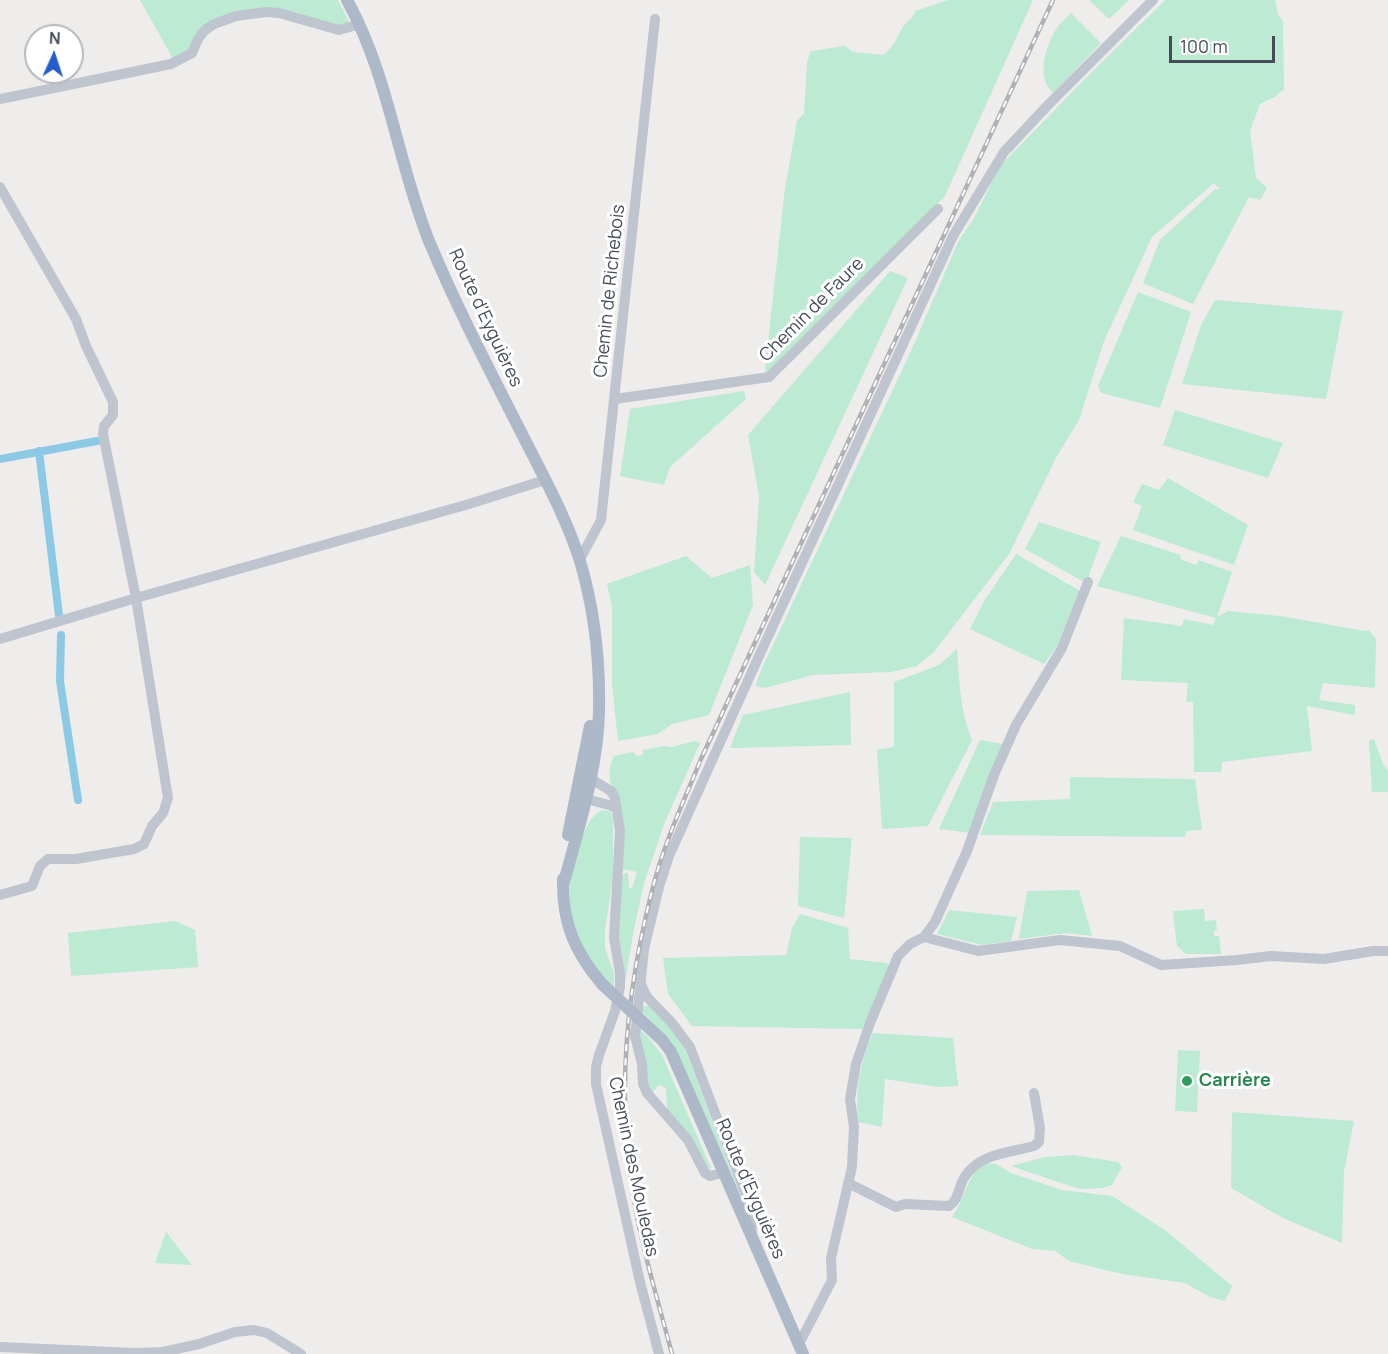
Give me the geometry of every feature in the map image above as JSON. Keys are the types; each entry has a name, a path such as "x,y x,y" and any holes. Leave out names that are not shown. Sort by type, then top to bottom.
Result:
{"main road":[{"name":"Route d'Eyguières","path":"347,0 360,24 380,74 399,147 430,241 484,361 568,530 590,604 599,710 585,791 563,864 562,886 563,907 576,949 602,984 662,1040 671,1052 801,1349"},
{"name":"Route d'Eyguières","path":"585,791 595,647"}],"street":[{"path":"723,1173 710,1176 705,1173 688,1140 647,1094 643,1084 642,1064 635,1038 633,1017 649,928 658,887 669,856 953,236 1004,152 1153,0"},
{"path":"0,99 171,64 192,53 205,30 236,16 266,12 279,13 339,30 360,24"},
{"name":"Chemin de Richebois","path":"579,561 601,520 655,18"},
{"path":"0,187 76,319 86,346 113,402 113,415 104,426 103,434 136,598 168,798 163,813 152,826 144,844 134,849 76,859 48,859 40,866 32,886 0,896"},
{"name":"Chemin de Faure","path":"615,399 769,377 938,208"},
{"path":"0,639 545,480"},
{"path":"801,1349 832,1280 831,1258 852,1167 854,1127 850,1099 856,1064 870,1023 898,956 910,944 924,938 935,922 967,851 994,775 1016,724 1062,648 1089,582"},
{"name":"Chemin des Mouledas","path":"585,791 609,789 615,798 620,831 614,938 621,973 620,987 615,1011 596,1067 596,1084 640,1282 659,1354"},
{"path":"585,791 616,808"},
{"path":"924,938 978,951 1060,940 1120,946 1161,964 1271,956 1324,959 1373,951 1388,951"},
{"path":"640,981 647,997 672,1023 690,1047 751,1208 753,1241"},
{"path":"848,1183 896,1207 905,1204 949,1206 956,1198 964,1176 982,1159 994,1154 1034,1146 1040,1142 1034,1093"},
{"path":"0,1347 135,1353 163,1352 199,1344 235,1332 254,1330 267,1333 301,1354"}],"green space":[{"path":"140,0 338,0 349,22 334,27 307,18 229,15 184,55 173,59"},
{"path":"948,0 1033,0 945,196 768,374 765,370 785,188 797,121 804,113 807,62 811,51 845,46 853,52 883,55 893,45 915,11"},
{"path":"1089,0 1129,0 1109,19"},
{"path":"1165,0 1275,0 1278,14 1283,21 1284,89 1275,97 1260,104 1250,131 1256,178 1267,188 1260,200 1249,197 1193,304 1143,283 1160,240 1215,189 1220,189 1214,183 1152,237 1104,341 1079,420 1057,456 1009,554 934,652 917,666 891,672 813,675 765,688 755,686 911,351 959,240 973,220 1000,166"},
{"path":"1071,13 1101,43 1053,93 1045,79 1045,54 1055,31"},
{"path":"890,271 908,278 765,585 754,572 759,496 748,435"},
{"path":"1138,292 1191,312 1160,408 1101,393 1098,386"},
{"path":"1215,300 1343,311 1326,399 1182,384 1201,325"},
{"path":"744,391 746,399 670,467 664,485 620,476 630,409"},
{"path":"1175,410 1283,443 1268,478 1163,445"},
{"path":"1168,478 1248,525 1234,565 1133,530 1142,506 1133,502 1142,484 1159,490"},
{"path":"1039,522 1101,542 1086,583 1025,549"},
{"path":"1121,536 1181,555 1180,559 1196,565 1199,560 1232,572 1217,617 1228,611 1280,616 1369,630 1376,639 1375,688 1323,683 1319,700 1355,705 1355,715 1307,706 1312,751 1222,762 1221,772 1194,772 1193,702 1186,702 1188,683 1121,680 1124,618 1182,626 1184,619 1213,625 1216,618 1097,586"},
{"path":"1016,554 1080,591 1057,646 1044,664 970,629 984,601"},
{"path":"686,556 712,578 750,565 753,605 709,715 672,724 658,734 618,741 612,683 612,607 607,584"},
{"path":"957,649 959,684 972,740 928,826 882,829 877,750 894,747 894,682 939,665"},
{"path":"850,692 851,745 730,748 743,715"},
{"path":"1374,739 1384,766 1388,770 1388,792 1372,792 1369,741"},
{"path":"980,740 1003,744 971,833 939,829"},
{"path":"694,741 700,743 665,822 644,883 624,989 624,964 619,937 621,876 628,872 629,888 632,888 637,872 622,869 610,779 611,764 614,756 633,752 637,756 643,755 643,750 664,746 672,747"},
{"path":"1070,777 1195,779 1202,830 1186,831 1185,837 980,835 993,802 1070,799"},
{"path":"602,810 611,812 613,819 613,875 605,930 605,948 614,973 614,988 587,956 573,919 570,900 570,880 581,839 592,819"},
{"path":"800,837 852,838 844,918 798,906"},
{"path":"1079,890 1092,936 1066,933 1019,939 1027,891"},
{"path":"1204,909 1205,921 1216,920 1217,930 1214,931 1214,936 1219,936 1221,954 1186,954 1177,946 1173,911"},
{"path":"949,910 1017,917 1011,941 982,945 937,934"},
{"path":"800,914 848,928 850,959 887,963 891,967 862,1029 692,1026 668,994 663,958 786,955 792,928"},
{"path":"175,921 195,930 198,967 71,976 68,933"},
{"path":"645,1006 651,1006 680,1036 746,1210 663,1035 642,1012"},
{"path":"640,1030 662,1055 711,1168 707,1169 667,1110 666,1088 659,1085 652,1093 649,1090 639,1044"},
{"path":"873,1033 953,1038 958,1086 938,1087 885,1079 882,1127 858,1122 860,1077 864,1056"},
{"name":"Carrière","path":"1178,1050 1200,1051 1197,1112 1175,1111"},
{"path":"1232,1112 1354,1121 1344,1171 1342,1243 1283,1218 1231,1188"},
{"path":"1073,1155 1118,1162 1122,1167 1112,1185 1079,1189 1011,1166 1045,1157"},
{"path":"982,1163 996,1164 1011,1173 1062,1190 1112,1196 1165,1230 1232,1286 1225,1301 1210,1297 1185,1283 1122,1274 1069,1261 1055,1251 1032,1249 952,1217 972,1176"},
{"path":"166,1232 192,1265 155,1263"}],"waterway":[{"path":"0,459 97,441"},
{"path":"39,451 59,615"},
{"path":"61,635 60,681 78,800"}],"railway":[{"path":"672,1354 634,1203 625,1107 625,1070 631,996 644,923 658,871 701,759 1053,0"}],"place":[{"name":"Carrière","path":"1187,1081"}]}
